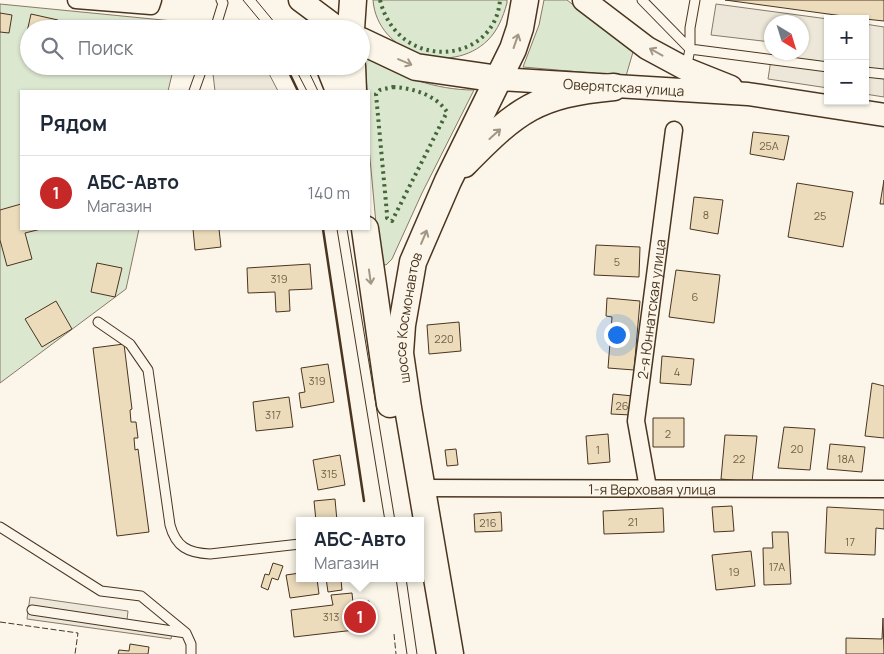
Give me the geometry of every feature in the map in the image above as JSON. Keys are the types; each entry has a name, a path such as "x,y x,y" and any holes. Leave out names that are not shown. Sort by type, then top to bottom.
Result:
{"main road":[{"path":"291,0 303,20"},
{"path":"300,0 327,20"},
{"path":"352,20 353,0"},
{"name":"шоссе Космонавтов","path":"450,654 400,353 402,325 413,262 448,181 499,79 520,28 525,0"},
{"name":"Оверятская улица","path":"585,0 648,48 688,59 748,94"},
{"path":"370,45 416,67 499,79"},
{"path":"331,75 337,90"},
{"path":"352,75 353,90"},
{"name":"Оверятская улица","path":"499,79 748,94 884,115"},
{"path":"448,181 490,138 514,117 531,107 553,96 614,87"},
{"name":"шоссе Космонавтов","path":"364,230 387,386 411,517"},
{"path":"422,582 433,654"}],"street":[{"path":"76,0 151,6 153,0"},
{"name":"2-я Юннатская улица","path":"648,488 636,421 674,130"},
{"name":"1-я Верховая улица","path":"421,488 884,489"}],"lane":[{"path":"218,20 223,3 221,0"},
{"path":"642,0 688,59 824,67"},
{"path":"688,59 690,28 695,0"},
{"path":"869,72 884,74"},
{"path":"194,90 200,75"},
{"path":"98,322 130,344 148,370 170,525 178,543 195,554 296,544"},
{"path":"0,527 101,591 141,596 186,633 191,644 191,654"},
{"path":"32,610 186,633"}],"green space":[{"path":"373,0 507,0 507,3 500,23 488,40 473,51 455,57 436,58 418,54 401,46 387,34 378,19"},
{"path":"544,0 567,0 633,52 626,76 523,67 539,25"},
{"path":"0,4 163,20 20,20 20,75 172,75 168,90 20,90 20,230 139,230 126,289 0,383"},
{"path":"370,60 404,76 431,85 474,90 422,193 392,259 386,265 383,264 379,256 370,159 370,90 367,90 366,75 370,75"}],"shaded area":[{"path":"716,4 798,15 764,15 764,41 711,35"},
{"path":"809,16 824,18 824,87 768,79 771,60 809,60"},
{"path":"869,25 884,27 884,97 869,95"},
{"path":"213,75 270,75 277,90 215,90"},
{"path":"30,597 128,611 127,620 173,627 171,639 27,619"}],"building":[{"path":"725,0 884,0 884,21 869,19 869,15 836,15"},
{"path":"0,13 12,15 9,33 0,32"},
{"path":"31,14 58,20 30,20"},
{"path":"753,132 789,136 784,160 750,154"},
{"path":"884,180 884,204 880,204"},
{"path":"797,183 853,192 843,247 788,237"},
{"path":"694,197 723,200 718,234 690,229"},
{"path":"20,204 20,230 37,230 25,233 32,259 7,266 0,240 0,210"},
{"path":"193,230 219,230 221,247 195,250"},
{"path":"596,245 640,247 639,277 594,275"},
{"path":"97,263 122,268 115,297 91,292"},
{"path":"310,264 312,289 289,290 290,311 276,312 275,292 248,293 247,268"},
{"path":"676,270 720,275 714,323 669,317"},
{"path":"607,298 640,301 634,370 608,368 612,317 606,316"},
{"path":"56,301 72,329 42,347 25,319"},
{"path":"459,322 461,351 429,354 427,325"},
{"path":"124,344 132,409 130,410 131,422 136,422 138,438 134,438 135,450 138,449 149,532 117,536 93,348"},
{"path":"662,356 694,359 691,385 660,383"},
{"path":"328,364 334,402 301,408 299,393 305,392 301,368"},
{"path":"872,383 884,386 884,438 865,436"},
{"path":"613,394 633,396 631,415 611,414"},
{"path":"289,397 293,427 256,431 253,402"},
{"path":"653,418 684,418 684,447 653,447"},
{"path":"784,427 815,429 810,470 778,468"},
{"path":"608,434 610,462 588,464 586,436"},
{"path":"725,435 757,436 752,482 721,479"},
{"path":"830,444 865,447 862,472 827,469"},
{"path":"456,449 458,465 447,466 445,450"},
{"path":"340,455 345,485 318,490 313,460"},
{"path":"335,499 337,517 316,517 314,501"},
{"path":"732,506 734,531 714,532 712,507"},
{"path":"827,507 884,510 884,529 876,528 875,555 825,553"},
{"path":"663,508 664,532 604,534 603,511"},
{"path":"501,512 502,531 475,532 474,514"},
{"path":"772,532 788,532 791,584 764,585 763,548 773,548"},
{"path":"751,551 755,586 716,590 712,555"},
{"path":"273,563 283,566 278,580 272,578 268,590 261,587 265,574 269,575"},
{"path":"296,574 296,582 317,582 319,594 290,598 286,575"},
{"path":"327,582 341,582 342,590 328,592"},
{"path":"356,582 363,582 364,587 357,588"},
{"path":"352,593 353,603 369,601 372,628 294,637 291,610 333,605 331,595"},
{"path":"883,618 884,654 846,654 846,638 882,639"},
{"path":"130,644 149,647 148,654 118,654 119,650 129,651"}],"tram line":[{"path":"243,0 260,20"},
{"path":"256,0 273,20"},
{"path":"299,75 306,90"},
{"path":"310,75 318,90"},
{"path":"337,230 384,517"},
{"path":"347,230 394,517"},
{"path":"397,582 407,654"},
{"path":"407,582 417,654"}],"hedge":[{"path":"380,0 390,24 406,40 425,49 445,52 465,48 482,38 494,22 500,0"},
{"path":"393,87 408,89 430,97 437,101 447,112 392,221 387,218 376,94 380,90 393,87"}],"fence":[{"path":"0,622 78,633 75,654"},
{"path":"394,634 396,654"}],"wall":[{"path":"290,75 298,90"},
{"path":"323,230 364,501"}],"place":[{"name":"АБС-Авто","path":"360,617"}]}
